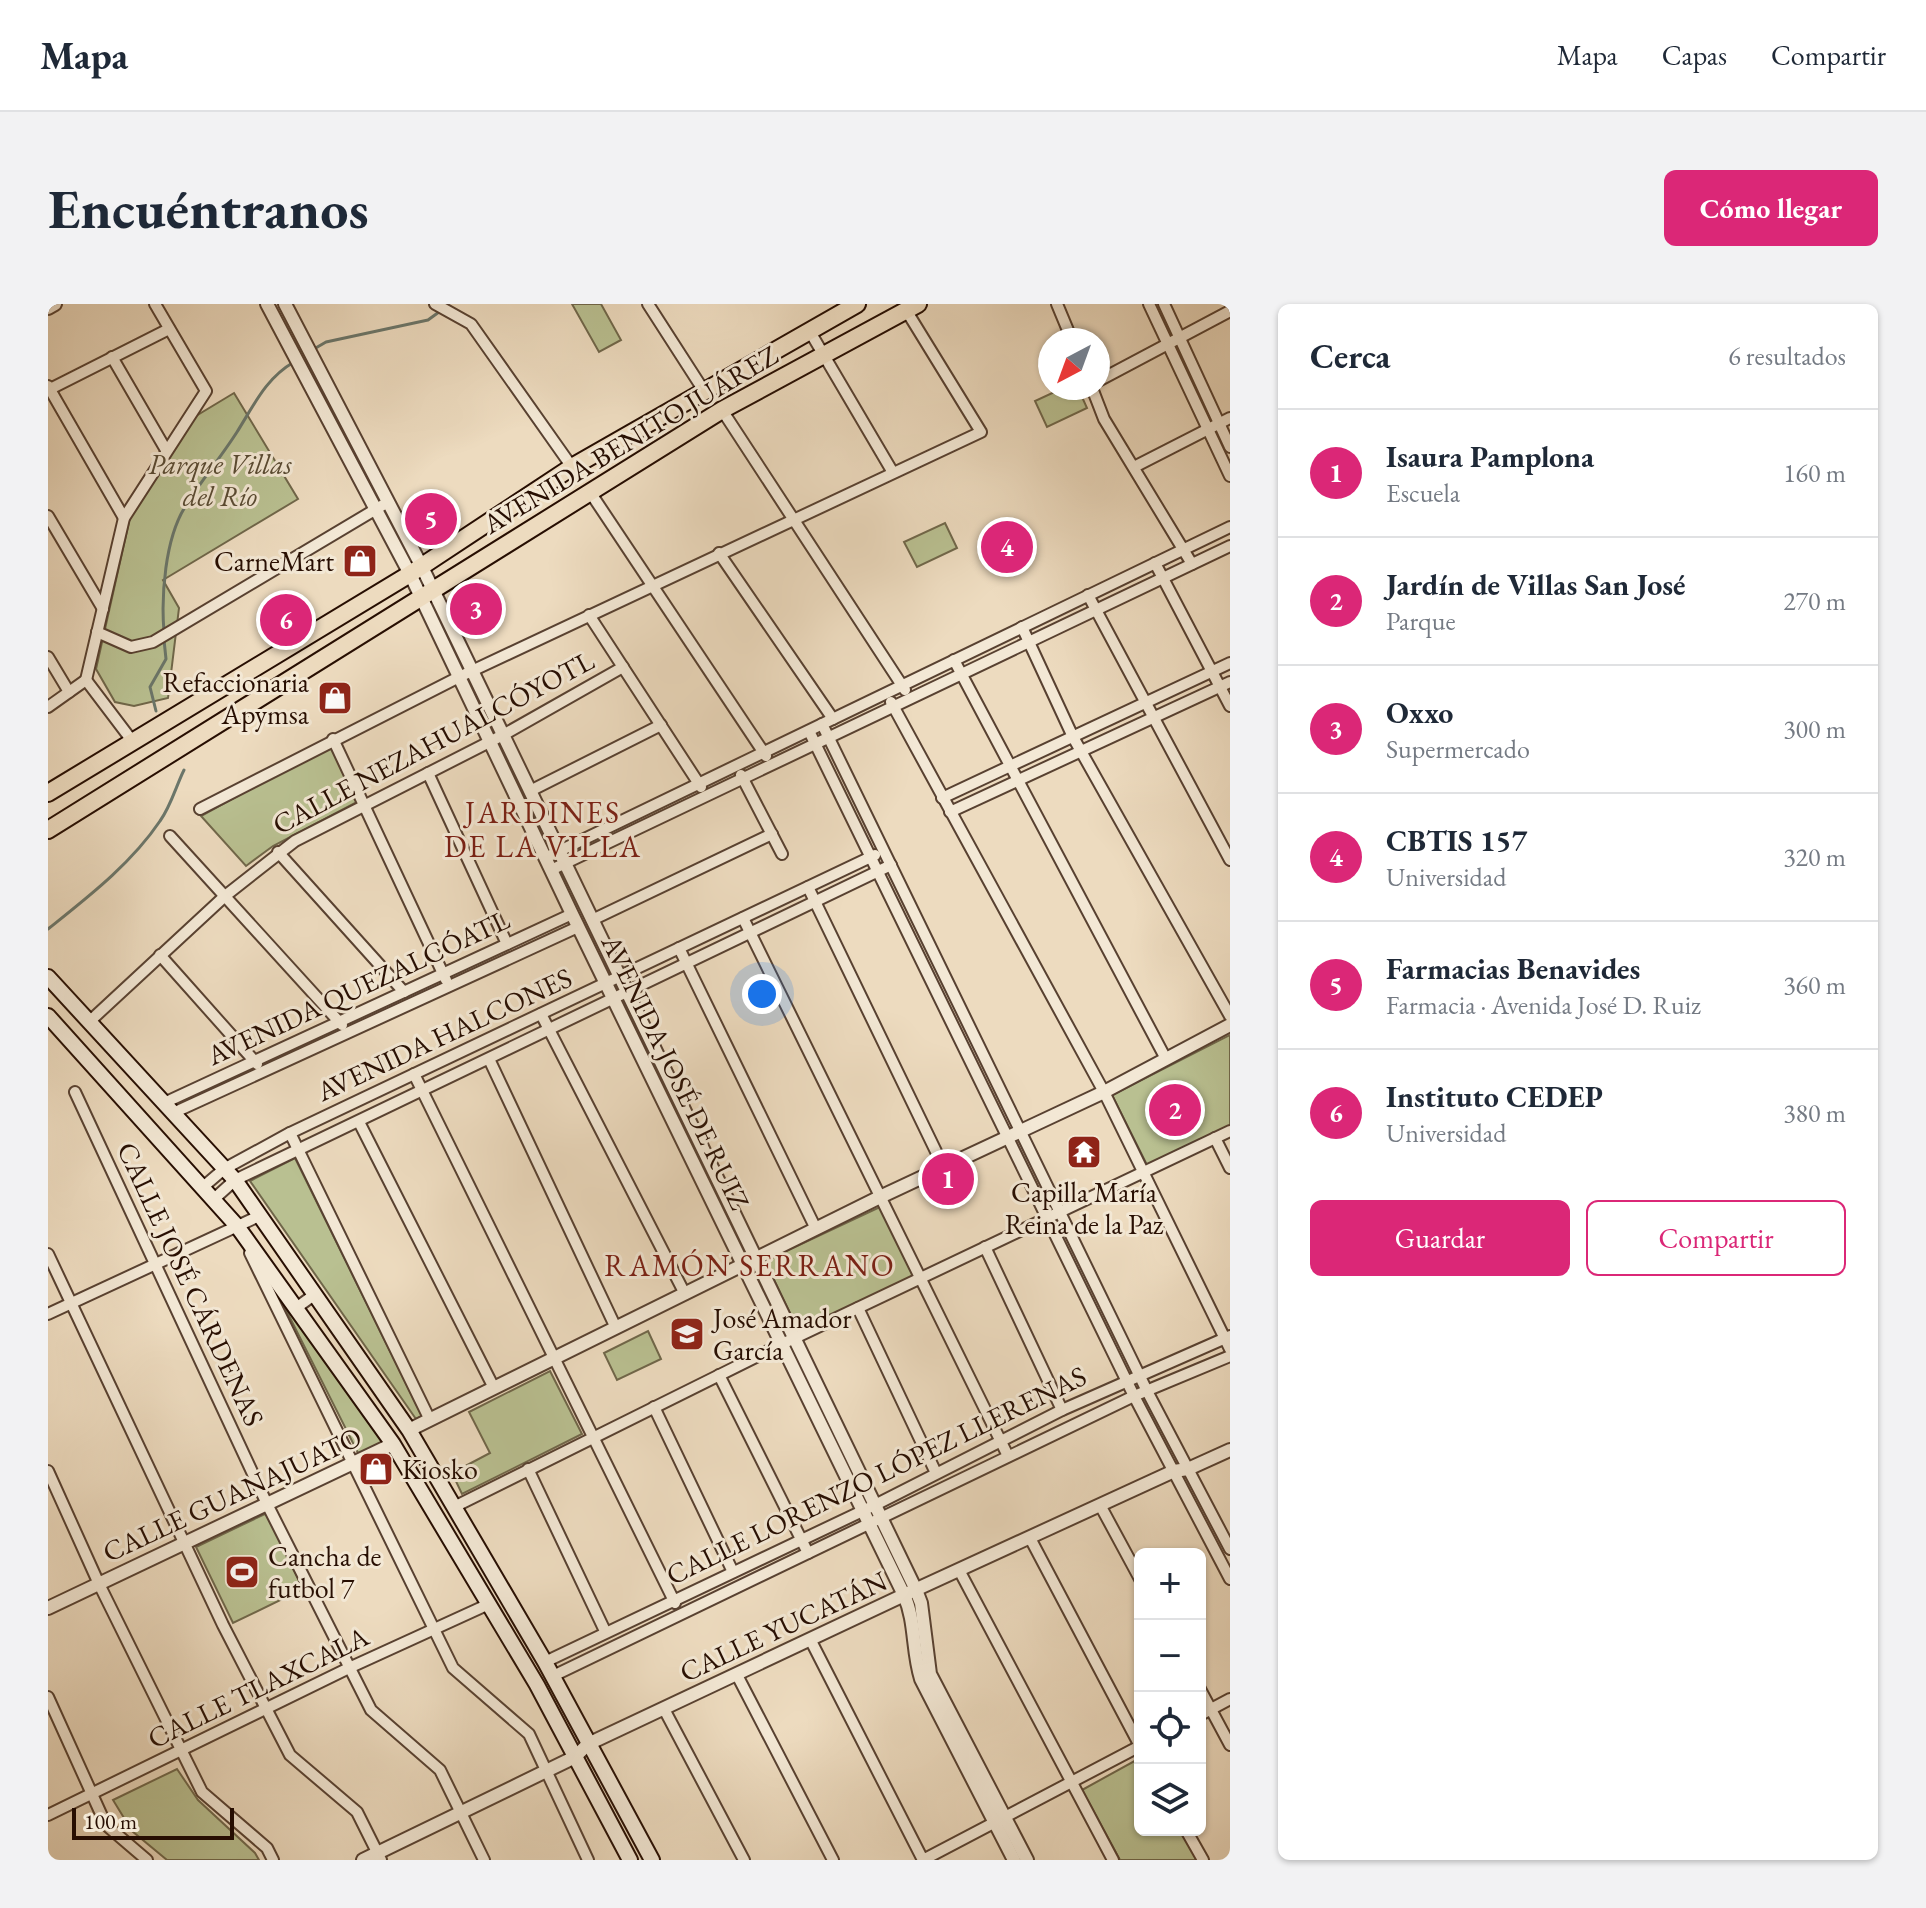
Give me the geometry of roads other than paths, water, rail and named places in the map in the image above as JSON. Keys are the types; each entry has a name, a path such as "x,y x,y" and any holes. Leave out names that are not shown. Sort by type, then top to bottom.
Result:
{"main road":[{"name":"AVENIDA BENITO JUÁREZ","path":"48,793 416,570 572,467 857,304"},
{"name":"AVENIDA BENITO JUÁREZ","path":"48,830 722,410 912,307"},
{"path":"224,686 239,712"},
{"path":"48,977 235,1180 409,1430 553,1676 652,1860"},
{"path":"48,1016 237,1226 393,1444 537,1685 630,1860"}],"street":[{"path":"48,308 55,304"},
{"path":"48,707 86,680 124,518 206,391 155,304"},
{"path":"267,304 376,509 416,570"},
{"path":"285,304 388,502 427,594"},
{"path":"435,304 471,324 572,467"},
{"path":"648,304 704,391"},
{"path":"1057,304 1067,328"},
{"path":"1149,304 1230,476"},
{"path":"1164,304 1230,447"},
{"path":"200,809 459,677 892,471 981,432 912,307"},
{"path":"1110,375 1230,311"},
{"path":"124,518 49,387 169,329"},
{"path":"809,330 892,471"},
{"path":"112,357 166,450"},
{"path":"1097,400 1104,419 1192,564"},
{"path":"722,410 911,698"},
{"path":"1134,467 1230,418"},
{"path":"590,492 772,764"},
{"path":"97,632 131,647 153,642 388,502"},
{"path":"48,516 103,609"},
{"path":"548,864 699,784 1088,595 1184,549 1229,535"},
{"path":"562,857 706,796 1192,564 1229,535"},
{"path":"719,553 827,722 828,737 1139,1375 1230,1549"},
{"path":"1155,563 1212,671 1225,684 1230,706"},
{"name":"AVENIDA JOSÉ DE RUIZ","path":"427,594 472,671 794,1338 875,1521 910,1592 921,1603 930,1674 1000,1820 1014,1860"},
{"name":"AVENIDA JOSÉ DE RUIZ","path":"427,594 459,677 578,927 782,1344 869,1508"},
{"path":"1088,595 1230,860"},
{"path":"589,615 706,796"},
{"path":"1022,627 1073,737 1230,1016"},
{"path":"48,657 69,692"},
{"path":"954,660 1166,1059"},
{"path":"942,798 1230,663"},
{"name":"CALLE NEZAHUALCÓYOTL","path":"89,1022 225,896 278,852 503,735 623,667"},
{"path":"86,680 133,742"},
{"path":"950,812 1225,684"},
{"path":"886,693 1104,1092 1228,1341"},
{"path":"530,791 661,725"},
{"path":"809,731 1126,1380 1230,1579"},
{"path":"333,739 449,986"},
{"path":"736,766 782,854"},
{"path":"428,773 507,944"},
{"path":"592,920 772,834"},
{"path":"170,836 349,1032"},
{"name":"AVENIDA HALCONES","path":"203,1187 224,1169 290,1133 884,851"},
{"path":"278,852 404,992"},
{"name":"AVENIDA HALCONES","path":"214,1199 235,1180 891,865"},
{"path":"808,887 944,1168"},
{"name":"AVENIDA QUEZALCÓATL","path":"168,1108 254,1062 572,914"},
{"path":"743,918 1008,1456"},
{"name":"AVENIDA QUEZALCÓATL","path":"168,1108 263,1071 578,927"},
{"path":"679,948 816,1229"},
{"path":"160,955 263,1071"},
{"path":"541,1014 685,1294"},
{"path":"409,1430 880,1197 1104,1092 1230,1025"},
{"path":"489,1059 616,1328"},
{"path":"414,1074 681,1614"},
{"name":"CALLE JOSÉ CÁRDENAS","path":"75,1092 267,1504 371,1710 440,1770 484,1860"},
{"path":"359,1122 494,1388"},
{"path":"454,1507 794,1338 1230,1131"},
{"path":"290,1133 430,1420"},
{"path":"1215,1138 1230,1168"},
{"path":"48,1314 259,1216"},
{"path":"237,1226 453,1668 529,1734 588,1860"},
{"path":"985,1247 1062,1410"},
{"path":"48,1254 184,1543 290,1755 357,1812 379,1857"},
{"path":"296,1308 314,1295"},
{"path":"858,1308 936,1473"},
{"name":"CALLE LORENZO LÓPEZ LLERENAS","path":"545,1662 869,1508 1062,1410 1126,1380 1228,1341"},
{"name":"CALLE LORENZO LÓPEZ LLERENAS","path":"553,1676 1134,1396 1230,1356"},
{"path":"719,1375 808,1553"},
{"path":"654,1407 733,1572"},
{"name":"CALLE GUANAJUATO","path":"48,1608 393,1444"},
{"name":"CALLE YUCATÁN","path":"363,1860 379,1857 575,1757 588,1744 810,1639 1174,1471 1188,1469 1230,1450"},
{"path":"528,1469 605,1631"},
{"path":"48,1471 99,1584 202,1792 267,1848 273,1860"},
{"path":"1100,1505 1134,1568"},
{"path":"1030,1538 1134,1735"},
{"path":"959,1570 1113,1860"},
{"name":"CALLE TLAXCALA","path":"48,1815 351,1667 489,1604"},
{"path":"810,1639 923,1860 1134,1749"},
{"path":"737,1675 833,1860"},
{"path":"1202,1692 1230,1745"},
{"path":"48,1697 106,1825 147,1860"},
{"path":"1206,1712 1230,1699"},
{"path":"664,1709 744,1860"},
{"name":"AVENIDA JOSÉ DE RUIZ","path":"1000,1820 1027,1860"},
{"path":"1189,1836 1203,1860"}],"waterway":[{"path":"314,349 326,342 428,320 439,312"},
{"path":"164,632 166,568 178,520 261,393 284,368 294,362"},
{"path":"156,711 150,687 166,659 164,640"},
{"path":"48,929 108,879 149,837 164,815 184,770"}],"place":[{"name":"Farmacias Benavides","path":"431,519"},
{"name":"CBTIS 157","path":"1007,547"},
{"name":"CarneMart","path":"360,561"},
{"name":"Oxxo","path":"476,609"},
{"name":"Instituto CEDEP","path":"286,620"},
{"name":"Refaccionaria Apymsa","path":"335,698"},
{"name":"Jardín de Villas San José","path":"1175,1110"},
{"name":"Capilla María Reina de la Paz","path":"1084,1152"},
{"name":"Isaura Pamplona","path":"948,1179"},
{"name":"José Amador García","path":"687,1334"},
{"name":"Kiosko","path":"376,1469"},
{"name":"Cancha de futbol 7","path":"242,1572"}],"district":[{"name":"JARDINES DE LA VILLA","path":"543,830"},
{"name":"RAMÓN SERRANO","path":"750,1266"}],"park label":[{"name":"Parque Villas del Río","path":"220,480"}]}
